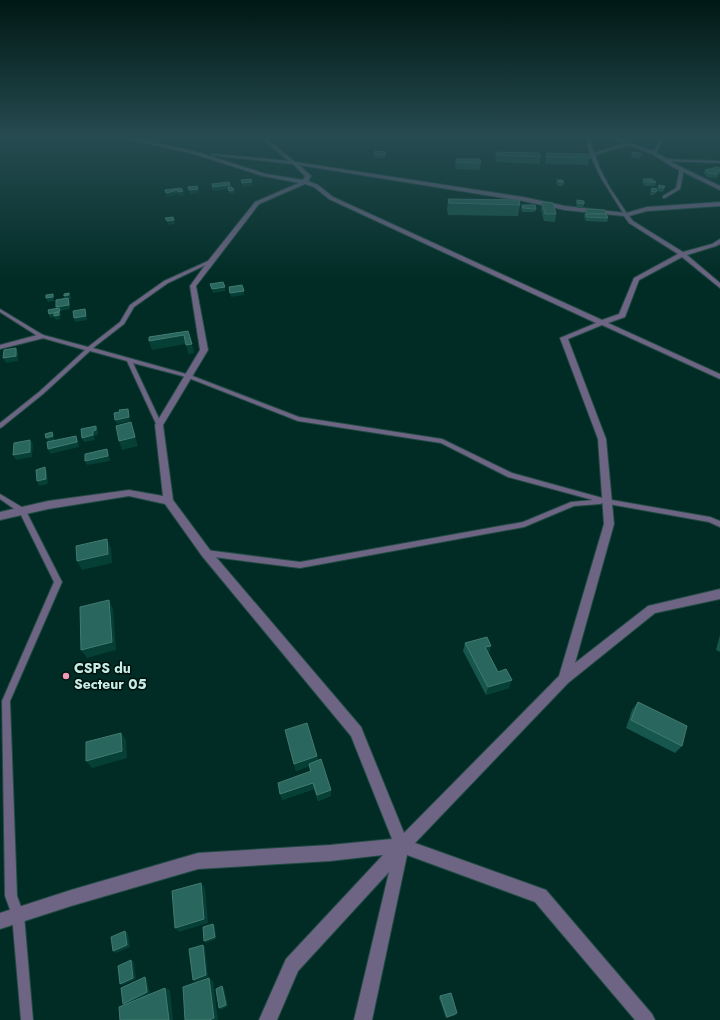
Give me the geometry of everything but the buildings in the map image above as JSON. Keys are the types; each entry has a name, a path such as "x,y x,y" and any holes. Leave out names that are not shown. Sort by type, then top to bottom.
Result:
{"street":[{"path":"297,186 257,203 193,286 204,350 159,425 168,501 206,553 356,732 402,846 363,1020"},
{"path":"315,186 331,198 720,377"},
{"path":"437,186 523,199 565,208 626,215 646,210 720,204"},
{"path":"626,215 631,222 682,254 720,286"},
{"path":"564,679 609,524 602,439 564,338 622,315 636,279 682,254 714,245 720,241"},
{"path":"0,347 41,336"},
{"path":"0,516 48,505 129,493 168,501"},
{"path":"268,1020 292,965 402,846 564,679 652,609 720,594"},
{"path":"0,921 71,898 198,861 330,854 402,846 540,896 646,1020"}],"lane":[{"path":"606,186 626,215"},
{"path":"664,197 678,189 679,186"},
{"path":"0,426 41,393 89,349 122,323 132,306 166,282 210,262"},
{"path":"0,310 41,336 188,376 298,418 442,441 510,475 606,501 710,520 720,524"},
{"path":"129,360 159,425"},
{"path":"0,496 23,511 58,582 6,702 11,896 18,915 27,1020"},
{"path":"206,553 300,565 414,546 524,524 573,504 606,501"}],"place":[{"name":"CSPS du Secteur 05","path":"66,676"}]}
